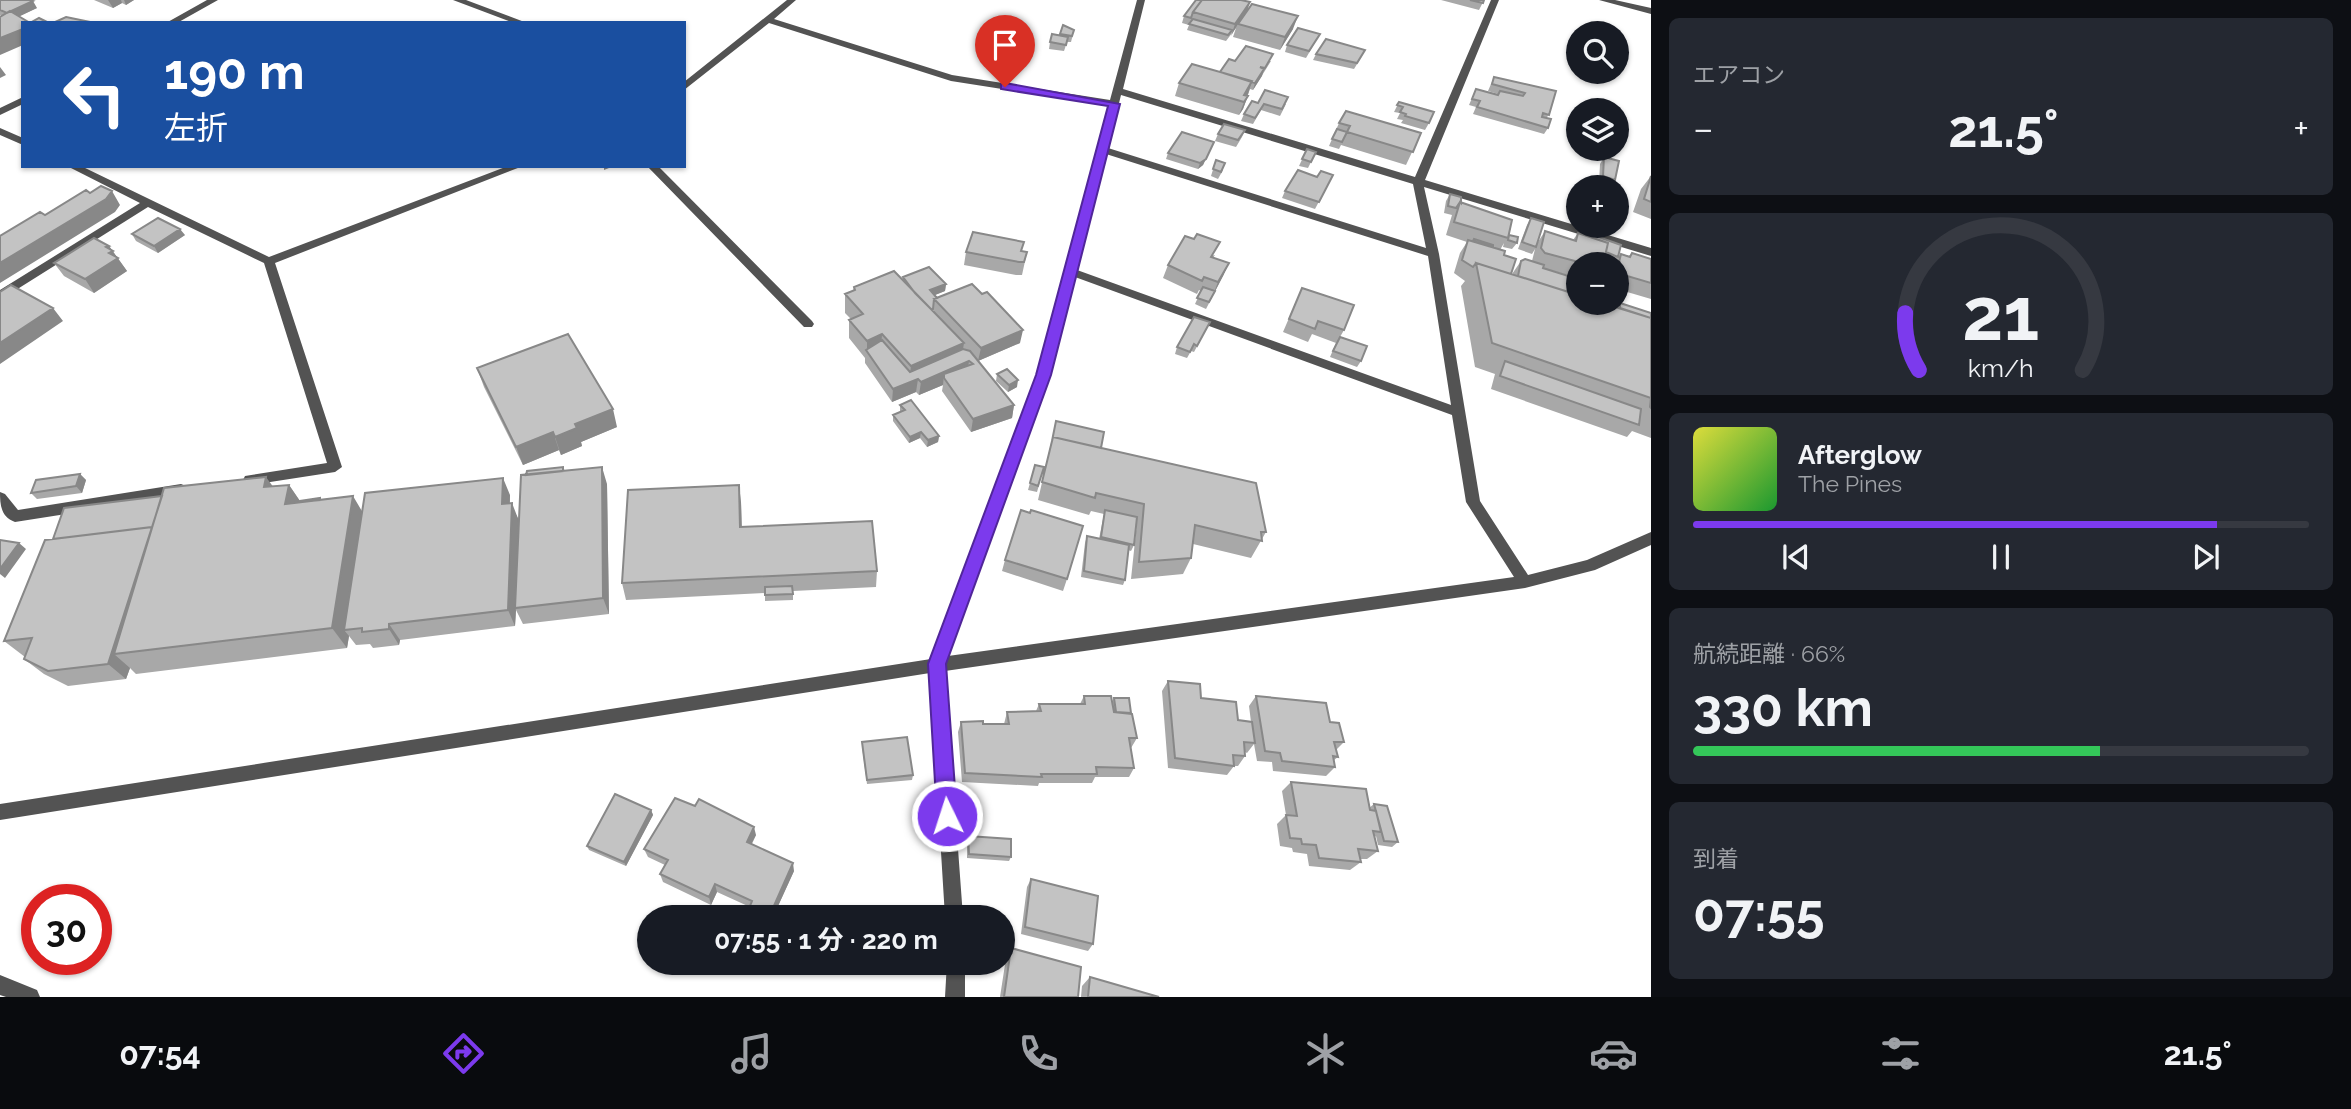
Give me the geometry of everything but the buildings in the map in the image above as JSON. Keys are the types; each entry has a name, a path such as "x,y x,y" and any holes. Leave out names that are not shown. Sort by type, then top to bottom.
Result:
{"street":[{"path":"174,21 214,0"},
{"path":"457,0 517,21"},
{"path":"687,82 792,0"},
{"path":"953,905 937,664 1044,375 1141,0"},
{"path":"1495,0 1418,183 1433,254 1473,502 1525,582"},
{"path":"1603,0 1651,11"},
{"path":"768,20 951,78 1116,97 1651,252"},
{"path":"0,112 21,101"},
{"path":"0,131 21,141"},
{"path":"1104,150 1433,254"},
{"path":"76,168 269,261 513,168"},
{"path":"654,168 808,324"},
{"path":"0,296 147,203"},
{"path":"242,481 335,467 269,261"},
{"path":"1069,271 1457,412"},
{"path":"0,498 15,516 201,487"},
{"path":"0,812 937,664 1525,582 1590,566 1651,538"},
{"path":"955,997 956,975"},
{"path":"0,985 30,997"}],"route":[{"path":"947,816 937,664 1044,375 1069,271 1115,104 1005,87"}]}
